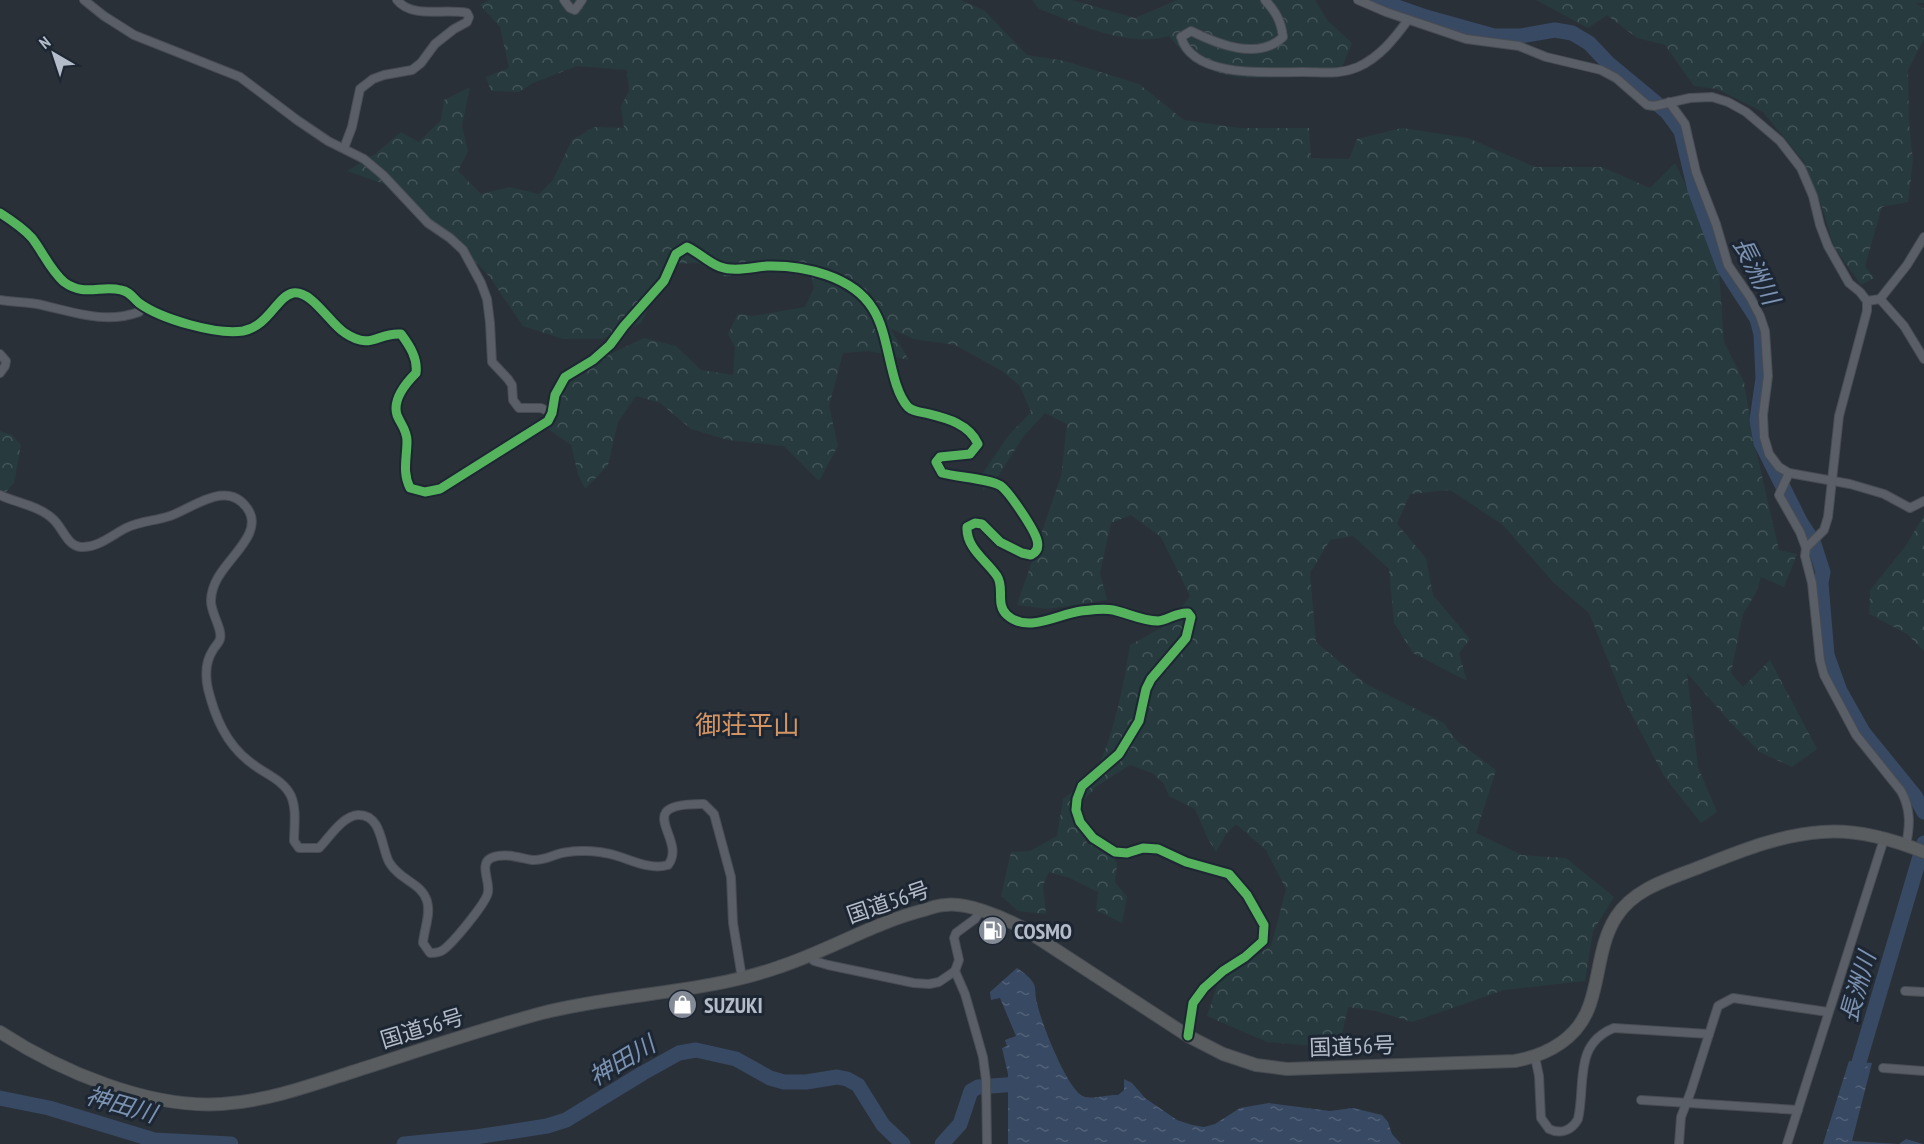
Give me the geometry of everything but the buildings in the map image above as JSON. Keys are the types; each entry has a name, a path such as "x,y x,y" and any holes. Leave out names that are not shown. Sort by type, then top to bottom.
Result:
{"highway":[{"name":"国道56号","path":"0,1032 59,1065 151,1097 220,1104 267,1098 542,1013 604,999 742,978 779,968 900,916 946,904 981,910 1002,917 1021,927 1188,1036 1223,1054 1256,1065 1287,1069 1515,1061 1535,1057 1553,1049 1569,1037 1583,1021 1590,1003 1606,934 1617,915 1654,885 1753,846 1783,837 1842,832 1884,838 1914,848"}],"street":[{"path":"84,0 134,35 240,77 328,141 364,159 383,175 428,223 463,250 487,299 492,362 512,385 513,400 519,408 541,408 552,413"},
{"path":"344,148 352,127 360,89 373,79 412,70 422,63 435,44 467,22 469,17 467,13 457,11 411,9 403,7 397,0"},
{"path":"564,0 570,8 575,10 582,0"},
{"path":"1265,0 1276,12 1281,24 1283,37 1275,44 1263,48 1228,46 1213,42 1191,31 1181,37 1183,43 1195,56 1228,70 1262,73 1331,73 1359,66 1380,54 1408,20"},
{"path":"1358,0 1408,20 1466,39 1519,46 1546,57 1601,70 1616,78 1647,105 1654,106 1712,96 1746,112 1780,141 1801,168 1813,196 1820,225 1841,271 1849,283 1867,301 1867,311 1839,416 1833,482 1824,530 1806,548"},
{"path":"1669,102 1685,123 1696,172 1716,224 1728,265 1750,297 1765,331 1768,376 1763,415 1764,436 1770,454 1779,467 1789,473 1850,484 1884,494 1910,508 1924,501"},
{"path":"0,213 31,237 51,267 66,283 88,291 119,289 126,291 139,303 184,324 210,329 242,331 255,327 292,293 303,294 312,300 337,327 364,342 393,333 401,334 409,344 417,364 416,373 406,383 396,408 398,417 406,429 404,469 410,488 425,492 440,489 548,421 555,396 565,377 593,360 610,345 664,281 676,254 687,247 720,267 731,270 770,266 807,269 829,275 861,294 874,309 886,341 896,382 903,400 910,409 954,421 966,428 978,444 970,454 940,457 936,462 937,467 942,473 1000,485 1013,500 1037,538 1038,547 1031,555 1000,542 982,524 975,523 968,527 968,542 999,579 1002,608 1007,615 1016,621 1028,623 1078,611 1110,609 1152,621 1164,620 1183,612 1188,613 1191,617 1186,638 1151,679 1146,689 1139,721 1119,754 1082,786 1076,810 1080,822 1093,838 1115,852 1127,853 1143,848 1158,849 1186,862 1229,874 1246,895 1264,925 1263,941 1245,957 1223,970 1204,988 1193,1003 1188,1036"},
{"path":"1867,301 1880,299 1907,265 1924,237"},
{"path":"1880,299 1904,326 1924,359"},
{"path":"0,300 36,304 74,314 103,317 139,312 141,309 139,303"},
{"path":"0,354 6,361 0,373"},
{"path":"1789,473 1779,495 1800,532 1806,548 1805,556 1812,583 1820,660 1824,675 1856,735 1902,791 1906,800 1914,848"},
{"path":"0,495 44,512 52,518 68,540 78,547 97,544 137,523 168,517 211,497 228,496 236,498 245,505 250,512 251,526 248,535 216,580 211,602 221,632 221,639 209,656 206,677 220,724 242,756 280,782 291,795 295,819 294,841 299,848 319,848 349,818 357,815 370,819 378,828 384,851 396,871 422,891 427,900 428,916 423,943 430,953 438,953 450,944 486,900 488,884 484,867 492,857 510,856 541,860 569,851 603,852 653,867 662,866 668,864 673,854 665,821 670,807 704,804 714,814 731,877 733,923 742,978"},
{"path":"1787,1144 1884,838"},
{"path":"809,956 814,961 914,982 929,984 939,982 955,971 959,960 954,938 956,933 975,919 981,910"},
{"path":"955,971 983,1057 986,1080 987,1144"},
{"path":"1905,991 1924,992"},
{"path":"1679,1144 1681,1117 1685,1102 1691,1091 1718,1006 1733,998 1828,1012"},
{"path":"1535,1057 1539,1076 1541,1118 1549,1129 1560,1132 1575,1125 1578,1119 1584,1059 1596,1039 1604,1032 1614,1028 1709,1034"},
{"path":"1883,1068 1924,1071"},
{"path":"1641,1100 1798,1110"}],"green space":[{"path":"489,0 961,0 985,11 1027,55 1065,61 1139,84 1184,120 1239,128 1309,128 1311,158 1349,159 1357,139 1402,128 1468,138 1535,167 1602,167 1650,188 1675,163 1696,207 1719,271 1724,342 1744,382 1753,437 1779,550 1797,554 1784,587 1761,577 1756,593 1743,614 1731,673 1743,687 1770,660 1817,749 1792,767 1760,752 1687,673 1698,767 1717,812 1701,823 1664,776 1625,702 1589,613 1554,583 1503,525 1450,490 1410,494 1397,524 1426,558 1433,595 1470,639 1459,653 1467,681 1413,653 1394,623 1389,569 1353,536 1330,540 1310,573 1316,642 1366,684 1444,723 1456,740 1496,770 1476,833 1522,855 1566,858 1614,897 1593,931 1585,981 1504,990 1412,1022 1376,1011 1348,1007 1339,1048 1267,1042 1207,1016 1219,979 1271,946 1286,889 1266,850 1236,824 1226,834 1216,852 1195,809 1169,796 1164,784 1152,773 1130,765 1097,786 1082,802 1076,825 1088,844 1111,851 1117,864 1115,882 1127,897 1122,923 1096,910 1098,892 1070,878 1049,872 1043,885 1046,914 1018,911 1001,896 1011,852 1030,851 1057,836 1063,799 1089,779 1104,753 1116,715 1130,645 1168,624 1190,596 1161,537 1131,515 1111,523 1100,573 1107,600 1048,609 1017,605 1061,476 1067,424 1045,413 1023,437 999,475 983,491 982,474 1009,435 1031,412 1020,386 1002,371 955,345 913,339 890,328 909,360 869,351 843,353 829,406 838,446 819,481 784,446 728,440 691,429 660,403 636,396 618,422 608,465 585,489 578,474 571,445 545,427 552,404 576,370 644,338 676,346 701,370 733,375 735,347 728,334 738,314 753,316 805,307 814,288 808,264 770,264 726,277 698,263 669,264 641,323 602,339 563,339 523,326 489,276 451,236 390,186 347,171 375,154 401,132 419,142 441,120 444,100 470,87 462,126 468,151 458,171 481,194 510,187 539,194 553,180 572,140 594,127 624,128 621,106 629,91 627,70 577,66 533,83 519,92 491,91 486,77 509,68 500,27 480,5"},
{"path":"1032,0 1072,0 1135,18 1177,0 1315,0 1328,21 1352,43 1342,67 1270,78 1233,76 1195,63 1169,36 1136,39 1103,33 1039,9"},
{"path":"1536,0 1924,0 1924,3 1916,3 1924,9 1924,39 1908,70 1909,122 1913,161 1908,202 1882,207 1865,266 1874,278 1861,285 1834,247 1822,207 1804,162 1763,112 1717,89 1694,86 1665,45 1637,38 1607,15 1588,28"},
{"path":"0,431 12,435 21,445 14,483 0,499"},
{"path":"1924,515 1924,651 1907,634 1869,614 1870,590 1905,547"}],"water":[{"path":"1017,968 1034,984 1036,1001 1048,1038 1068,1079 1084,1097 1118,1095 1124,1090 1124,1079 1132,1083 1145,1098 1177,1120 1204,1127 1215,1124 1240,1108 1269,1103 1330,1111 1353,1108 1382,1115 1388,1122 1392,1134 1401,1144 1008,1144 1008,1074 1002,1048 1007,1046 1005,1040 1016,1036 1000,998 991,1000 990,992"},
{"path":"1849,1061 1872,1063 1852,1141 1899,1144 1823,1144"},
{"path":"1906,1139 1923,1144 1899,1144"}],"waterway":[{"name":"長洲川","path":"1377,0 1426,17 1494,36 1521,36 1555,30 1572,33 1589,43 1608,63 1667,112 1681,131 1695,190 1724,268 1757,319 1761,334 1763,378 1757,420 1761,443 1801,523 1813,541 1823,572 1821,583 1827,655 1840,691 1863,732 1915,796 1924,812"},
{"name":"長洲川","path":"1854,1079 1924,843"},
{"name":"神田川","path":"404,1144 476,1137 547,1126 566,1120 679,1053 696,1050 736,1059 770,1078 784,1082 806,1082 837,1077 847,1079 858,1085 883,1125 903,1144"},
{"name":"神田川","path":"942,1144 960,1124 971,1091 978,1087 1019,1084"},
{"name":"神田川","path":"0,1098 49,1108 154,1140 231,1144"}],"cycle path":[{"path":"0,213 28,234 64,282 79,289 124,291 149,309 174,320 218,331 243,331 260,323 287,295 300,293 314,302 339,329 354,338 368,341 401,334 413,353 416,363 416,373 404,386 396,403 397,415 407,437 406,476 410,488 425,492 440,489 548,421 555,395 565,377 593,360 610,345 664,281 676,254 687,247 719,267 740,269 781,266 811,270 853,288 873,309 879,320 893,374 908,407 956,422 969,431 978,444 970,454 940,457 936,462 942,473 1001,486 1016,503 1035,535 1038,547 1031,555 1000,542 982,524 975,523 967,527 973,548 997,576 1003,611 1007,615 1024,623 1101,609 1152,621 1184,613 1188,613 1191,617 1186,638 1151,679 1146,689 1139,721 1119,754 1082,786 1076,810 1080,822 1093,838 1115,852 1127,853 1143,848 1158,849 1186,862 1229,874 1247,895 1264,925 1263,941 1245,957 1223,971 1204,988 1193,1003 1188,1036"}],"place":[{"name":"COSMO","path":"993,931"},
{"name":"SUZUKI","path":"683,1005"}],"district":[{"name":"御荘平山","path":"747,725"}]}
